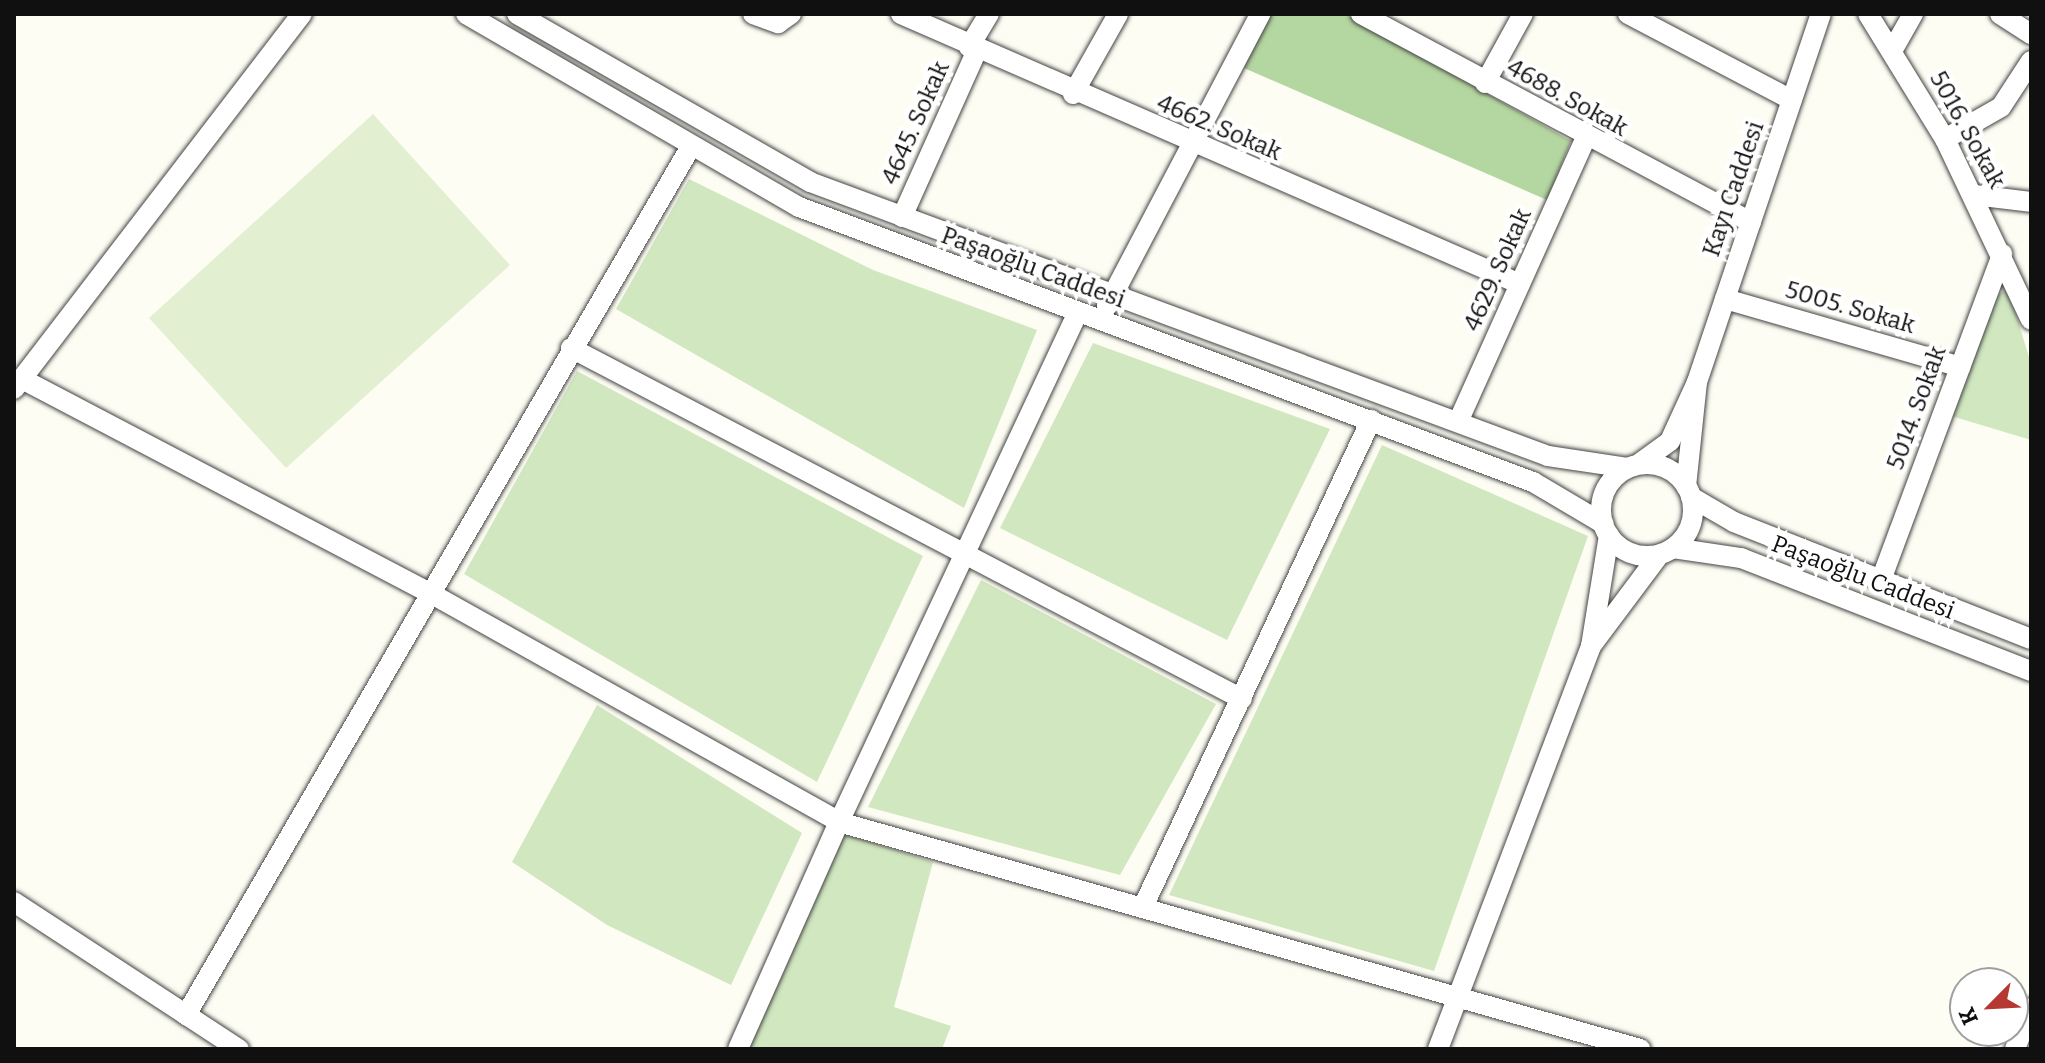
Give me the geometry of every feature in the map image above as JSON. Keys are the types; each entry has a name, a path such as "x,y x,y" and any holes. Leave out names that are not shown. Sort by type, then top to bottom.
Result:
{"street":[{"path":"302,14 18,384 430,593 839,822 1640,1049"},
{"name":"Paşaoğlu Caddesi","path":"466,14 690,148 799,207 1533,482 1606,530"},
{"name":"Paşaoğlu Caddesi","path":"517,14 762,158 902,217 1566,461 1634,466"},
{"path":"762,18 791,14"},
{"name":"4662. Sokak","path":"901,14 1073,94 1520,284"},
{"name":"4645. Sokak","path":"902,217 989,14"},
{"path":"1073,94 1118,14"},
{"path":"738,1049 839,822 966,555 1088,316 1114,295 1260,14"},
{"path":"1485,83 1523,14"},
{"path":"1628,14 1792,100"},
{"name":"Kayı Caddesi","path":"1634,466 1670,441 1697,382 1821,14"},
{"name":"5016. Sokak","path":"1868,14 1945,139 2002,254 2022,279 2031,320"},
{"path":"1892,51 1913,14"},
{"path":"2000,14 2031,34"},
{"name":"4688. Sokak","path":"1371,16 1585,139 1751,222"},
{"path":"1945,139 2001,107 2031,61"},
{"name":"4629. Sokak","path":"1458,422 1585,139"},
{"path":"186,1015 690,148"},
{"path":"1974,195 2031,202"},
{"name":"5014. Sokak","path":"1881,580 2002,254"},
{"name":"5005. Sokak","path":"1725,299 1960,367"},
{"path":"571,348 1242,699"},
{"name":"Kayı Caddesi","path":"1689,492 1697,382"},
{"path":"1143,907 1371,420"},
{"path":"1438,1049 1591,646 1606,530 1606,488 1634,466 1669,469 1689,492 1692,523 1591,646"},
{"name":"Paşaoğlu Caddesi","path":"1689,492 1734,522 2031,639"},
{"path":"1606,530 1628,552 1666,551"},
{"name":"Paşaoğlu Caddesi","path":"1666,551 1741,558 2031,671"},
{"path":"14,902 239,1049"},
{"path":"2015,1049 2031,1008"}],"green space":[{"path":"1271,14 1345,14 1571,141 1547,200 1244,68"},
{"path":"373,114 510,265 286,468 149,318"},
{"path":"689,179 873,270 1037,330 964,508 616,309"},
{"path":"2008,288 2031,364 2031,440 1948,415 1986,303"},
{"path":"1093,343 1330,429 1227,640 1000,528"},
{"path":"577,371 923,556 817,782 464,574"},
{"path":"1382,445 1588,536 1434,971 1169,895"},
{"path":"981,580 1216,704 1120,875 868,807"},
{"path":"597,705 802,833 731,985 607,925 512,862"},
{"path":"844,834 933,862 894,1007 951,1026 942,1049 749,1049"}]}
